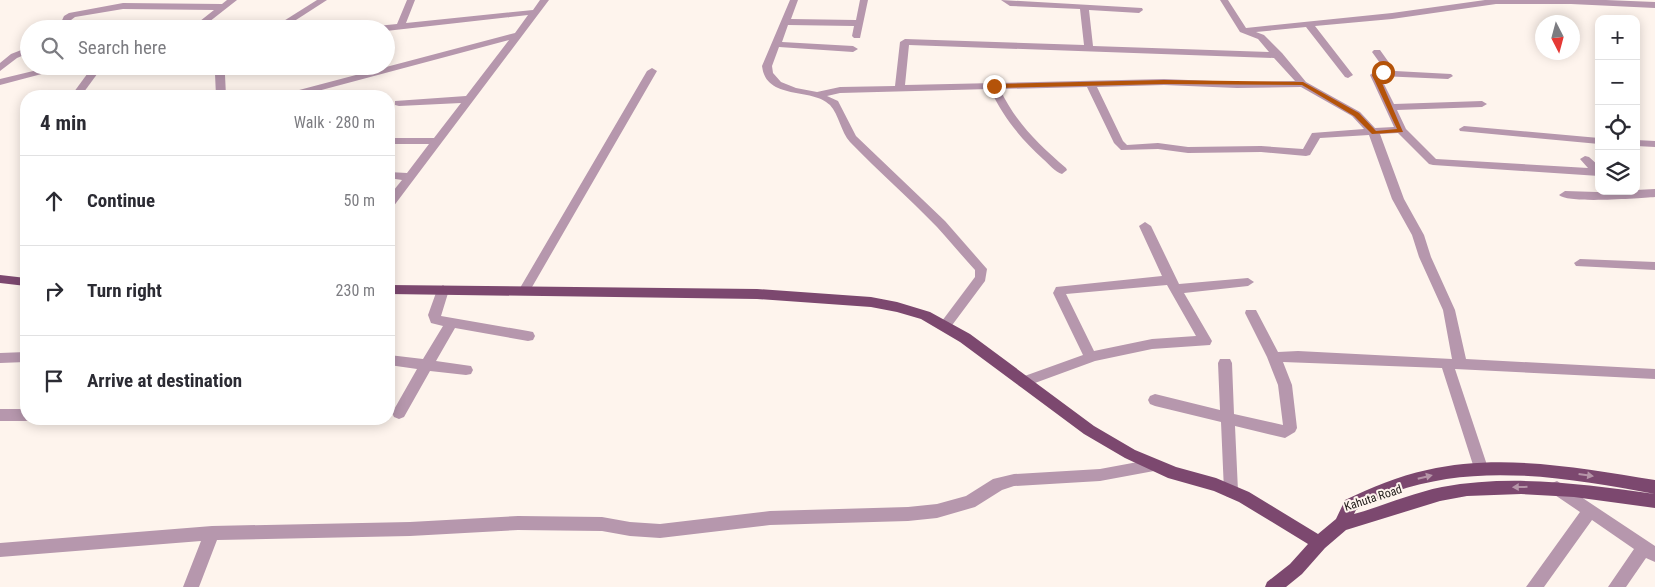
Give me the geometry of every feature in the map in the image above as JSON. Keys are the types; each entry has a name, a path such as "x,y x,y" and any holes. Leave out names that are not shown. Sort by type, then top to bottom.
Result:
{"main road":[{"path":"0,280 20,282"},
{"path":"395,289 757,294 870,302 898,307 925,315 945,325 1089,430 1130,454 1154,465 1230,491 1319,542"},
{"name":"Kahuta Road","path":"1342,524 1350,505 1380,491 1427,476 1481,468 1540,469 1655,487"},
{"name":"Kahuta Road","path":"1342,524 1365,519 1416,500 1470,489 1557,488 1655,501"},
{"path":"1273,587 1296,569 1319,542 1342,524"}],"street":[{"path":"206,20 233,0"},
{"path":"290,20 323,0"},
{"path":"401,25 411,0"},
{"path":"395,196 545,0"},
{"path":"794,0 767,66 771,79 793,90 817,95 834,103 852,138 941,224 982,269 981,278 945,325"},
{"path":"857,36 864,0"},
{"path":"1005,0 1010,3 1139,10"},
{"path":"1224,0 1243,30 1261,37 1303,84 1356,114 1374,133 1398,199 1418,235 1425,257 1449,310 1453,364 1481,468"},
{"path":"1243,30 1309,25 1473,2 1506,0 1655,5"},
{"path":"66,20 72,15 131,3 223,7"},
{"path":"1084,6 1089,48"},
{"path":"395,26 536,12"},
{"path":"785,22 859,23"},
{"path":"1309,25 1348,75"},
{"path":"395,68 519,35"},
{"path":"900,88 905,42 1252,56 1279,55"},
{"path":"776,44 853,48"},
{"path":"1377,52 1392,73"},
{"path":"0,68 14,56 20,54"},
{"path":"524,291 652,71"},
{"path":"1448,76 1392,73 1378,73 1376,75 1401,130 1433,162 1595,173"},
{"path":"0,82 29,75"},
{"path":"80,90 91,75"},
{"path":"220,75 221,90"},
{"path":"311,90 368,75"},
{"path":"817,95 840,90 900,88 1091,84 1303,84"},
{"path":"1091,84 1120,144 1125,148 1158,146 1188,150 1261,149 1306,153 1316,135 1401,130"},
{"path":"994,86 1002,106 1013,124 1034,146 1062,170"},
{"path":"399,103 470,99"},
{"path":"1391,107 1482,104"},
{"path":"1464,129 1595,141"},
{"path":"395,141 437,142"},
{"path":"1640,143 1655,144"},
{"path":"1585,159 1595,170"},
{"path":"395,176 409,178"},
{"path":"1640,193 1655,193"},
{"path":"1565,195 1595,194"},
{"path":"1024,382 1091,357 1152,344 1205,341 1173,285 1145,226"},
{"path":"1580,263 1655,266"},
{"path":"1091,357 1059,292 1060,290 1248,282"},
{"path":"443,290 434,315 436,320 528,336"},
{"path":"1155,400 1285,432 1290,428 1285,385 1274,357 1251,313"},
{"path":"400,413 451,323"},
{"path":"1274,357 1298,356 1655,374"},
{"path":"0,358 20,357"},
{"path":"395,361 466,370"},
{"path":"1225,363 1230,491"},
{"path":"0,416 20,415"},
{"path":"0,550 212,533 410,529 518,523 602,524 630,529 660,530 770,518 908,514 937,510 970,502 998,484 1014,480 1100,475 1154,465"},
{"path":"1557,488 1650,551 1616,587"},
{"path":"1534,587 1590,510"},
{"path":"191,587 212,533"}],"route":[{"path":"994,86 1164,82 1303,84 1356,114 1374,133 1401,130 1376,75 1383,72"}]}
